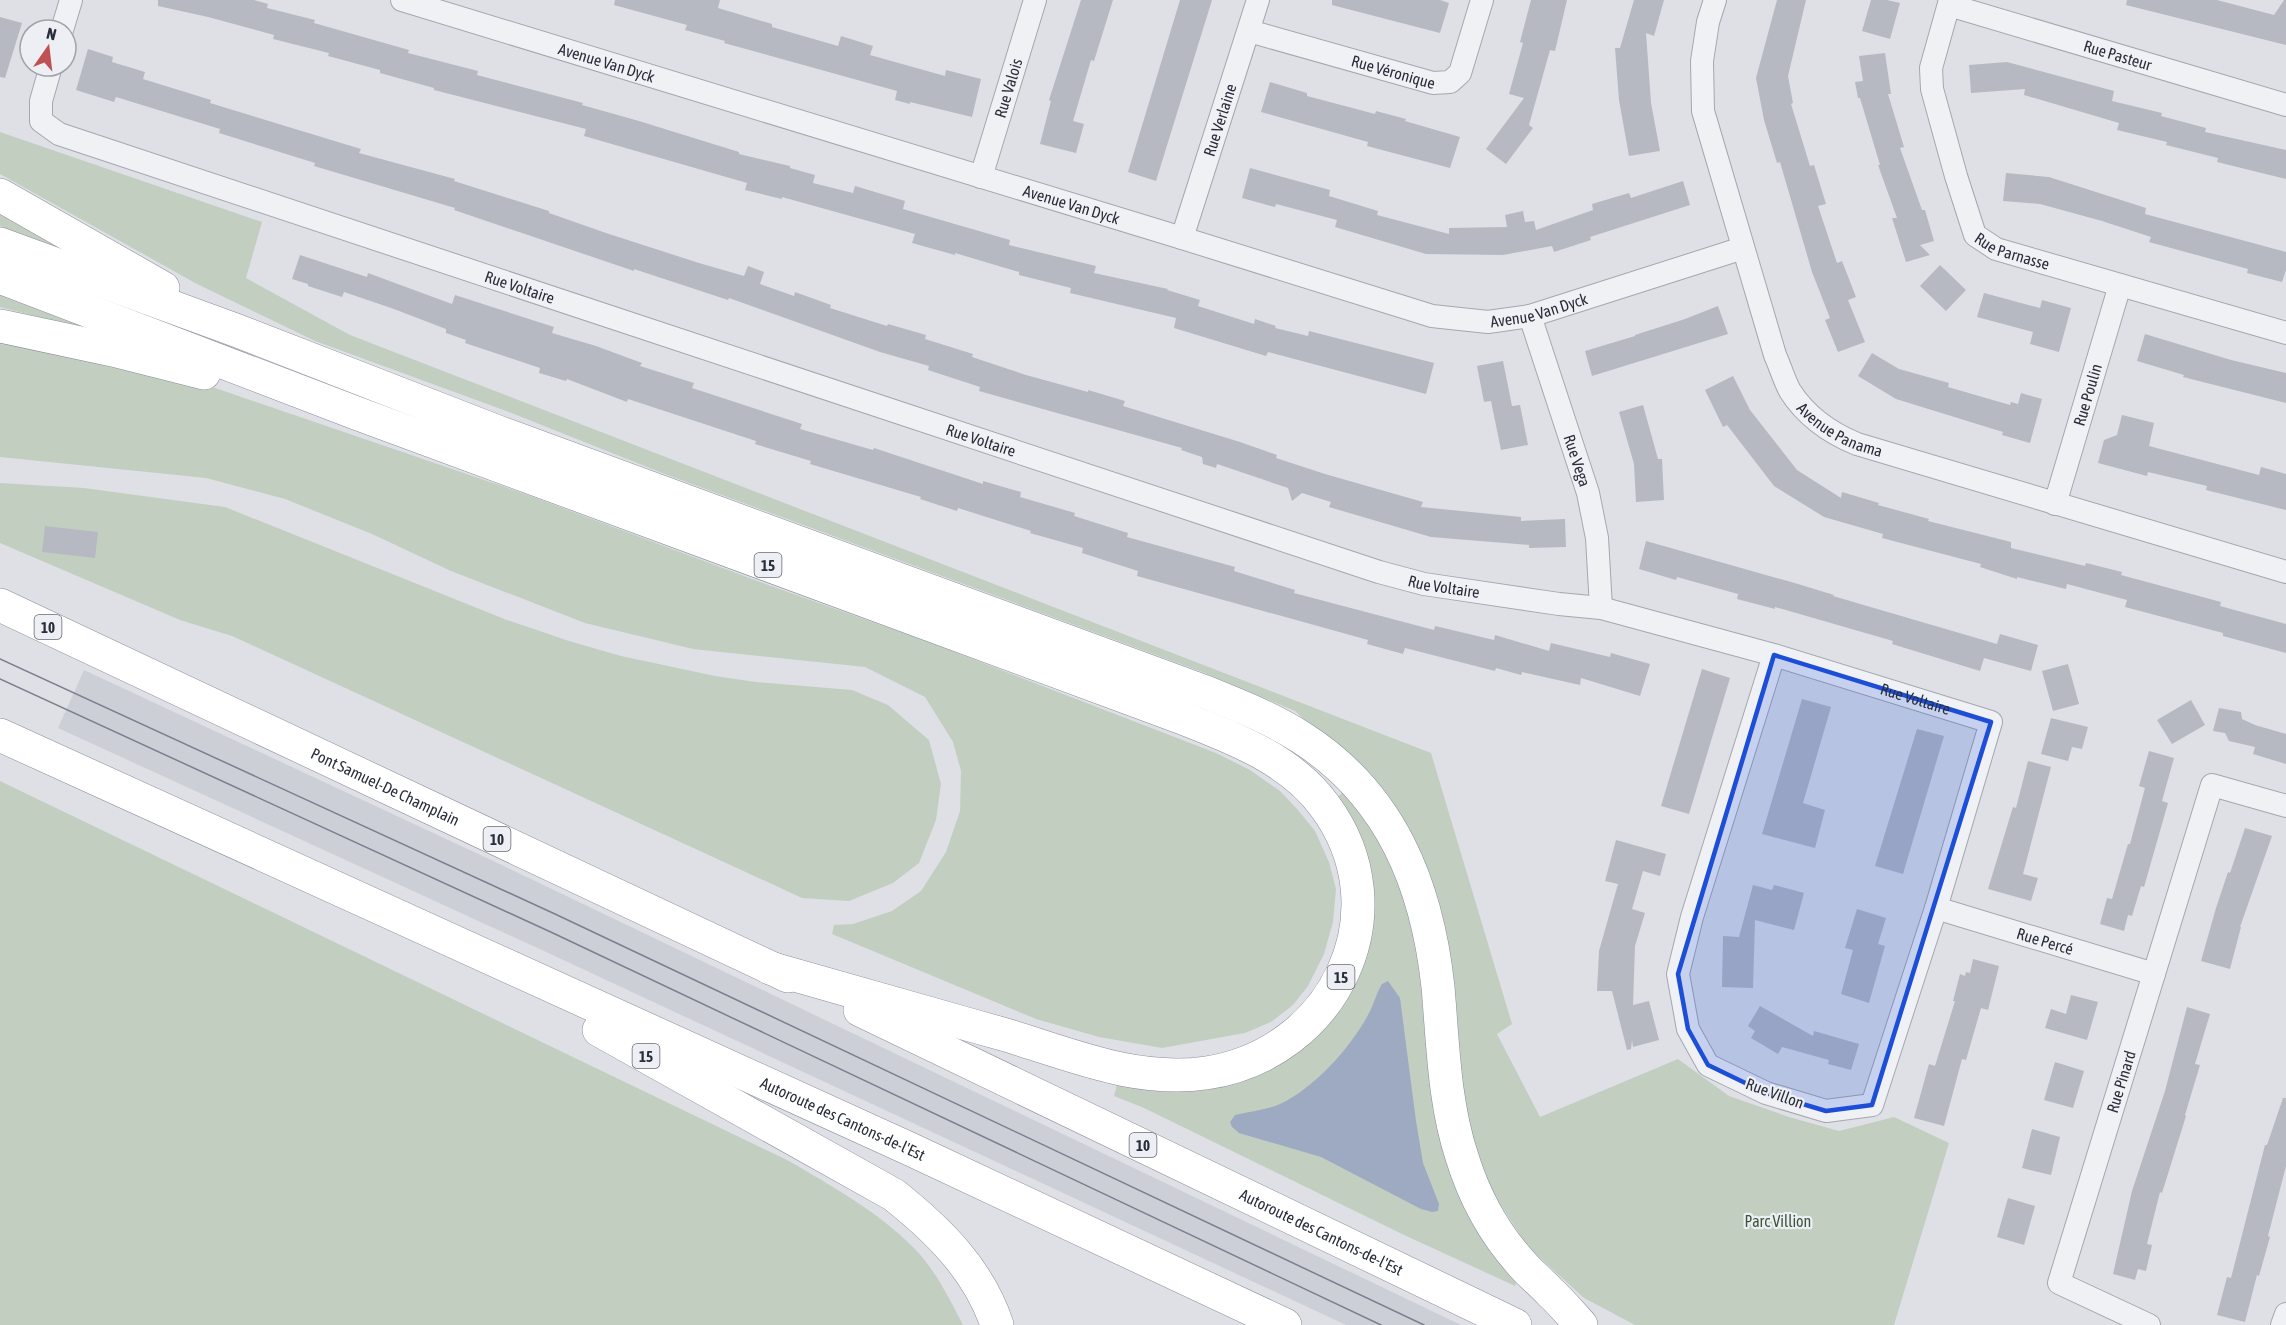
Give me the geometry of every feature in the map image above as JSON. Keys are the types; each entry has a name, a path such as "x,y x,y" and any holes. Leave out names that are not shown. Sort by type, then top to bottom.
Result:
{"highway":[{"path":"0,195 238,331"},
{"path":"0,244 238,331 498,432 1208,693 1274,722 1316,748 1349,776 1382,815 1400,846 1419,891 1434,964 1446,1079 1454,1127 1462,1158 1476,1194 1494,1227 1513,1254 1581,1325"},
{"path":"0,277 356,413"},
{"path":"0,326 113,350 356,413"},
{"name":"15","path":"356,413 1180,717 1241,742 1289,771 1323,804 1345,841 1356,884 1358,911 1351,951 1341,977 1320,1010 1301,1030 1264,1055 1248,1062 1208,1072 1155,1074 1101,1065 1029,1042 770,968"},
{"name":"Pont Samuel-De Champlain","path":"0,605 770,968"},
{"path":"0,735 398,918"},
{"name":"15","path":"398,918 894,1195 933,1228 959,1255 979,1286 997,1325"},
{"name":"Autoroute des Cantons-de-l'Est","path":"398,918 912,1150 1285,1325"},
{"name":"Autoroute des Cantons-de-l'Est","path":"770,968 1006,1079 1515,1325"}],"street":[{"path":"66,18 71,0"},
{"name":"Avenue Van Dyck","path":"402,0 1182,237 1431,316 1488,322 1530,316 1743,248"},
{"name":"Rue Valois","path":"981,177 1035,0"},
{"name":"Rue Verlaine","path":"1182,237 1258,0"},
{"name":"Rue Véronique","path":"1249,32 1433,83 1450,82 1460,73 1482,0"},
{"name":"Avenue Panama","path":"1715,0 1708,22 1702,61 1702,111 1776,355 1790,390 1810,414 1833,434 1884,453 2286,572"},
{"name":"Rue Pasteur","path":"1949,2 2286,105"},
{"name":"Rue Parnasse","path":"1949,2 1931,68 1932,89 1975,235 1996,249 2286,333"},
{"name":"Rue Voltaire","path":"48,78 41,101 41,121 59,134 1379,572 1424,584 1602,608 1774,655 1991,722"},
{"name":"Rue Poulin","path":"2055,504 2120,285"},
{"name":"Rue Vega","path":"1530,316 1588,494 1597,538 1602,608"},
{"name":"Rue Villon","path":"1774,655 1692,917 1678,974 1688,1029 1708,1065 1766,1092 1826,1111 1872,1105 1936,908 1991,722"},
{"name":"Rue Pinard","path":"2149,1325 2059,1283 2212,785 2286,806"},
{"name":"Rue Percé","path":"1936,908 2154,974"},
{"path":"2282,1325 2286,1314"}],"highlighted area":[{"path":"1774,655 1991,722 1872,1105 1826,1111 1766,1093 1708,1065 1688,1029 1678,974"}],"shaded area":[{"path":"84,670 504,866 1461,1325 1346,1325 544,951 58,728"}],"green space":[{"name":"Parc Villion","path":"0,132 262,222 246,278 350,335 1431,753 1512,1024 1497,1034 1540,1117 1678,1059 1729,1096 1789,1117 1839,1131 1894,1117 1949,1143 1894,1325 1635,1325 1584,1298 1528,1247 1494,1195 1467,1132 1424,866 1392,801 1295,711 1205,673 662,473 509,412 315,341 197,284 0,174"},
{"path":"0,204 83,260 0,226"},
{"path":"0,288 87,321 85,329 0,307"},
{"path":"0,344 100,360 195,381 528,495 934,644 1216,753 1250,770 1280,791 1315,831 1329,862 1336,889 1333,922 1324,954 1308,986 1293,1005 1271,1022 1245,1033 1162,1048 1099,1037 1036,1019 832,934 834,925 853,924 892,911 921,891 946,852 960,811 961,771 953,742 925,697 865,667 693,649 585,623 451,571 372,534 285,499 206,478 0,457"},
{"path":"0,483 84,488 225,507 507,620 569,641 621,656 715,676 756,682 852,690 888,705 929,740 941,784 936,820 919,863 893,883 849,901 802,898 232,636 180,620 0,543"},
{"path":"0,781 789,1161 870,1211 913,1247 935,1274 963,1325 0,1325"},
{"path":"1347,788 1392,856 1418,939 1430,1045 1518,1278 1515,1286 1402,1234 1144,1108 1114,1096 1118,1081 1305,1043 1372,882 1366,852 1353,820 1338,797"}],"water":[{"path":"1388,981 1400,998 1423,1163 1439,1204 1438,1211 1421,1209 1321,1157 1239,1133 1230,1122 1235,1115 1280,1104 1320,1076 1355,1036 1382,984"}],"building":[{"path":"158,0 254,0 268,4 267,8 315,20 314,23 409,50 408,53 478,71 477,75 583,103 582,105 739,152 739,154 790,166 790,168 815,175 813,183 853,193 855,186 905,201 903,209 1010,240 1009,245 1096,266 1094,273 1168,289 1200,300 1198,306 1254,324 1255,319 1276,326 1275,328 1308,336 1309,331 1434,363 1426,394 1268,352 1266,356 1174,328 1176,318 1070,293 1071,288 1019,275 1019,272 955,253 955,255 912,243 915,234 782,197 782,199 745,190 747,183 584,136 586,129 434,90 434,88 380,73 380,70 328,56 329,53 273,39 274,35 158,6"},
{"path":"615,0 720,0 718,8 772,24 772,27 838,46 841,36 873,46 870,55 945,76 946,70 981,79 972,117 895,100 897,91 724,43 725,41 685,30 687,25 614,5"},
{"path":"1081,0 1113,0 1094,61 1091,60 1073,121 1084,124 1076,153 1040,144 1051,101 1049,100"},
{"path":"1180,0 1212,0 1156,181 1128,172"},
{"path":"1332,0 1440,0 1449,3 1440,33 1332,5"},
{"path":"1531,0 1567,0 1555,51 1550,50 1529,125 1533,128 1506,164 1486,149 1524,98 1509,94 1523,43 1520,42"},
{"path":"1634,0 1664,0 1654,36 1646,33 1651,103 1660,151 1629,156 1619,100 1615,48 1620,48"},
{"path":"1777,0 1806,0 1788,76 1793,103 1791,104 1810,166 1814,165 1826,204 1818,206 1837,263 1842,261 1856,297 1848,300 1865,342 1838,352 1825,320 1830,318 1812,272 1780,162 1777,163 1764,120 1756,78"},
{"path":"1871,0 1900,3 1890,39 1862,31"},
{"path":"2127,0 2217,0 2274,15 2286,0 2286,45 2126,5"},
{"path":"0,17 18,22 18,36 5,78 0,77"},
{"path":"88,49 113,57 112,62 145,72 143,79 211,100 210,103 361,149 359,153 455,179 454,181 699,263 744,276 748,266 764,272 760,284 794,296 795,292 831,305 830,308 887,326 888,324 926,335 925,339 973,354 972,357 1026,375 1125,401 1123,406 1240,442 1277,455 1276,458 1423,502 1421,507 1521,517 1521,521 1565,519 1566,547 1529,548 1529,545 1431,537 1329,507 1331,502 1302,493 1292,501 1288,488 1217,464 1216,468 1203,464 1202,457 1181,450 1182,448 979,391 980,387 928,370 929,366 880,352 729,298 728,300 634,269 634,271 454,210 455,208 314,166 315,163 219,133 220,129 116,97 114,102 76,90"},
{"path":"1885,53 1891,94 1888,94 1904,147 1900,148 1922,210 1925,210 1934,241 1920,245 1930,255 1906,262 1892,218 1897,218 1878,165 1880,165 1855,82 1863,81 1859,56"},
{"path":"2007,62 2114,91 2112,101 2162,113 2161,116 2206,128 2205,132 2286,150 2286,179 2217,162 2218,158 2117,130 2119,123 2024,95 2025,89 1971,93 1969,65"},
{"path":"1270,82 1307,93 1307,96 1375,114 1376,111 1406,119 1405,121 1460,137 1450,168 1367,146 1368,142 1261,112"},
{"path":"1250,168 1330,190 1329,196 1378,211 1377,215 1449,234 1449,228 1507,227 1505,215 1523,211 1525,222 1534,221 1536,230 1593,210 1592,204 1629,193 1631,198 1683,181 1690,205 1590,237 1591,240 1554,252 1552,246 1503,255 1426,254 1335,227 1337,220 1276,204 1275,207 1242,198"},
{"path":"2006,173 2049,177 2146,208 2145,214 2286,252 2286,270 2282,282 2247,273 2248,269 2149,242 2151,237 2102,221 2040,204 2003,201"},
{"path":"300,255 367,277 368,273 452,304 455,295 554,327 552,333 596,346 642,363 640,366 694,383 692,388 802,424 800,429 873,450 874,448 983,484 983,481 1021,492 1020,497 1075,513 1074,516 1128,533 1127,537 1235,567 1234,571 1295,590 1294,593 1434,630 1435,626 1494,640 1495,635 1549,651 1551,643 1610,657 1611,653 1650,664 1640,696 1581,678 1580,685 1522,672 1521,675 1496,668 1495,671 1405,648 1403,654 1367,644 1368,640 1137,576 1138,571 1082,553 1083,548 810,464 811,461 755,444 756,441 628,399 627,402 567,379 566,381 539,373 540,368 465,343 466,340 446,333 446,329 394,309 344,292 342,297 308,286 308,284 292,279"},
{"path":"1940,265 1966,290 1946,311 1920,286"},
{"path":"1984,293 2040,308 2042,300 2071,308 2059,352 2030,344 2033,332 1977,317"},
{"path":"1718,306 1728,334 1592,376 1585,351 1635,336"},
{"path":"2145,334 2231,360 2286,373 2286,403 2183,377 2184,375 2137,361"},
{"path":"1872,353 1899,369 1949,383 1948,387 2010,405 2011,402 2018,404 2021,393 2042,399 2030,443 2002,435 2003,432 1896,399 1858,376"},
{"path":"1503,361 1512,406 1520,405 1528,445 1501,450 1491,401 1484,402 1477,366"},
{"path":"1733,376 1750,410 1797,470 1841,498 1842,492 1929,519 1928,521 2011,542 2011,548 2085,566 2086,563 2122,572 2121,575 2221,602 2220,606 2286,624 2286,653 2223,636 2223,633 2125,607 2127,600 2067,584 2066,589 2017,577 2017,579 1980,567 1981,564 1882,538 1883,534 1824,517 1774,486 1727,425 1723,427 1705,390"},
{"path":"1643,405 1658,459 1662,459 1664,500 1636,502 1634,464 1619,412"},
{"path":"2122,415 2154,423 2149,446 2259,475 2261,467 2286,474 2286,510 2206,490 2207,486 2148,472 2147,476 2098,463 2104,440 2117,435"},
{"path":"45,526 98,532 95,558 42,552"},
{"path":"1646,541 1997,644 2000,634 2038,645 2031,671 1984,658 1980,671 1892,644 1893,641 1775,607 1775,609 1737,599 1738,594 1639,569"},
{"path":"2068,664 2079,704 2053,711 2042,671"},
{"path":"1702,669 1730,678 1689,814 1661,806"},
{"path":"1802,699 1831,707 1803,803 1825,810 1815,848 1762,834"},
{"path":"2191,700 2205,725 2172,744 2157,720"},
{"path":"2219,708 2241,712 2242,719 2286,734 2286,764 2253,754 2255,747 2229,741 2225,733 2213,731"},
{"path":"2051,718 2088,727 2082,749 2072,747 2068,761 2041,754"},
{"path":"1917,729 1944,736 1903,874 1875,866"},
{"path":"2149,751 2174,758 2162,801 2168,803 2144,887 2141,886 2132,916 2128,915 2124,931 2100,924 2107,898 2112,899 2128,844 2130,844 2145,788 2139,786"},
{"path":"2028,761 2051,767 2023,874 2038,878 2031,901 1988,889 2013,807 2016,808"},
{"path":"2245,828 2272,836 2240,927 2230,969 2201,961 2216,908"},
{"path":"1616,840 1666,854 1660,876 1643,871 1632,909 1645,913 1635,946 1633,1005 1649,1001 1659,1040 1633,1047 1632,1040 1631,1049 1627,1050 1612,991 1597,991 1599,951 1618,884 1605,881"},
{"path":"1753,885 1772,890 1774,885 1804,893 1794,930 1755,920 1753,988 1722,987 1723,936 1739,937"},
{"path":"1857,909 1886,918 1878,944 1885,946 1869,1003 1841,994 1853,950 1845,948"},
{"path":"1973,959 1999,966 1988,1010 1981,1008 1966,1060 1962,1059 1944,1126 1914,1118 1929,1064 1935,1066 1955,1001 1953,1001 1960,974 1965,976 1966,972 1970,973"},
{"path":"2071,995 2098,1002 2087,1040 2045,1028 2051,1009 2066,1014"},
{"path":"1760,1006 1813,1036 1814,1031 1859,1044 1851,1070 1828,1064 1829,1060 1782,1047 1778,1054 1751,1038 1755,1031 1748,1026"},
{"path":"2187,1007 2210,1014 2195,1064 2200,1065 2162,1193 2160,1192 2147,1244 2152,1245 2146,1271 2138,1269 2135,1280 2113,1274 2132,1191 2165,1091"},
{"path":"2055,1062 2084,1071 2073,1108 2044,1100"},
{"path":"2283,1098 2286,1098 2286,1166 2268,1236 2270,1237 2245,1322 2217,1315 2227,1277 2231,1278 2265,1145 2267,1145"},
{"path":"2032,1129 2060,1137 2051,1175 2022,1168"},
{"path":"2008,1198 2035,1206 2024,1245 1997,1237"}],"tram line":[{"path":"0,659 555,914 1424,1325"},
{"path":"0,679 555,934 1381,1325"}]}
